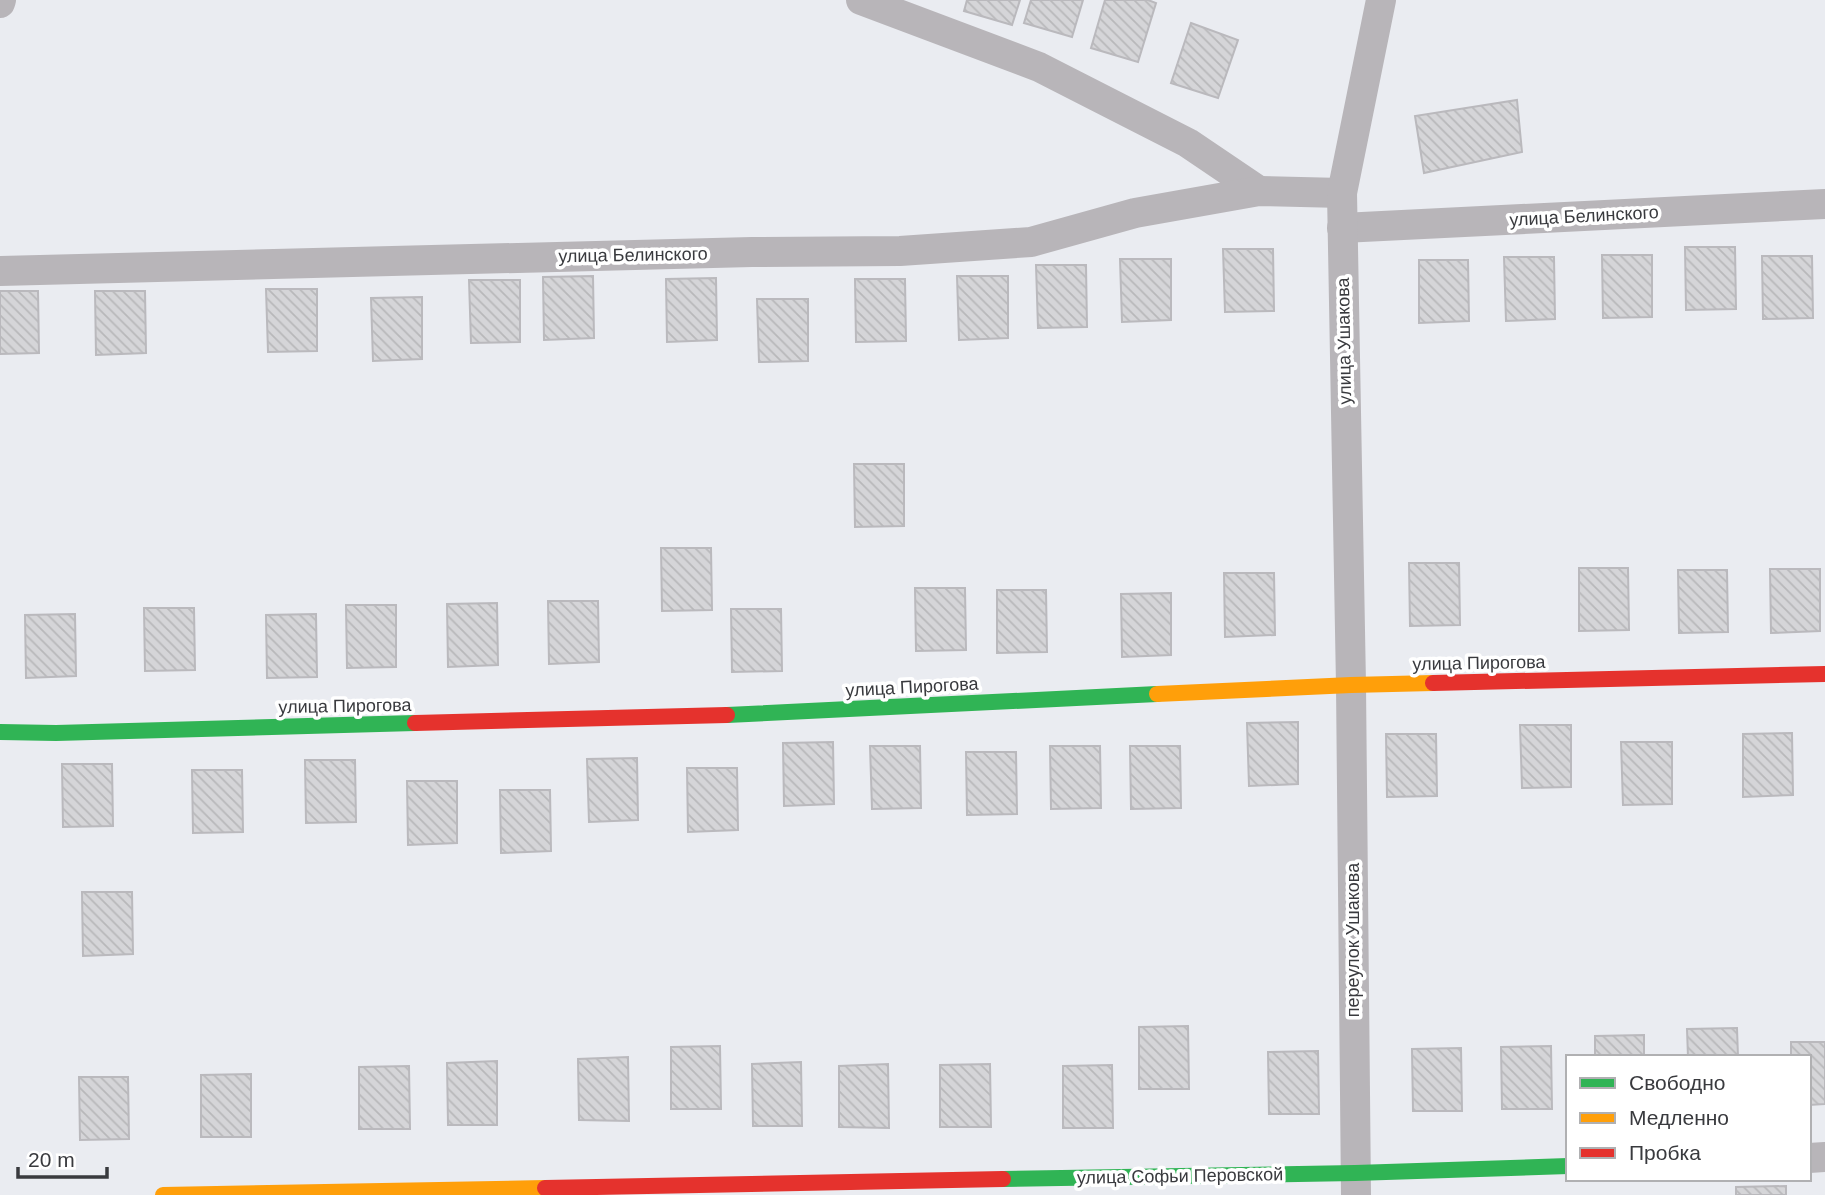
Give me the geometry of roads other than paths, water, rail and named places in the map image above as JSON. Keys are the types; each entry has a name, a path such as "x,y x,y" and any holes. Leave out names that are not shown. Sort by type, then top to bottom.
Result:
{"street":[{"path":"860,0 1039,66 1188,143 1259,191"},
{"name":"улица Ушакова","path":"1351,685 1342,193 1381,0"},
{"name":"улица Белинского","path":"0,271 752,252 901,251 1031,242 1135,213 1259,191 1342,193"},
{"name":"улица Белинского","path":"1342,228 1825,204"},
{"name":"улица Пирогова","path":"0,732 56,733 696,716 1351,685 1825,674"},
{"name":"переулок Ушакова","path":"1351,685 1355,1184"},
{"name":"улица Софьи Перовской","path":"163,1195 1355,1184 1566,1166"}]}
